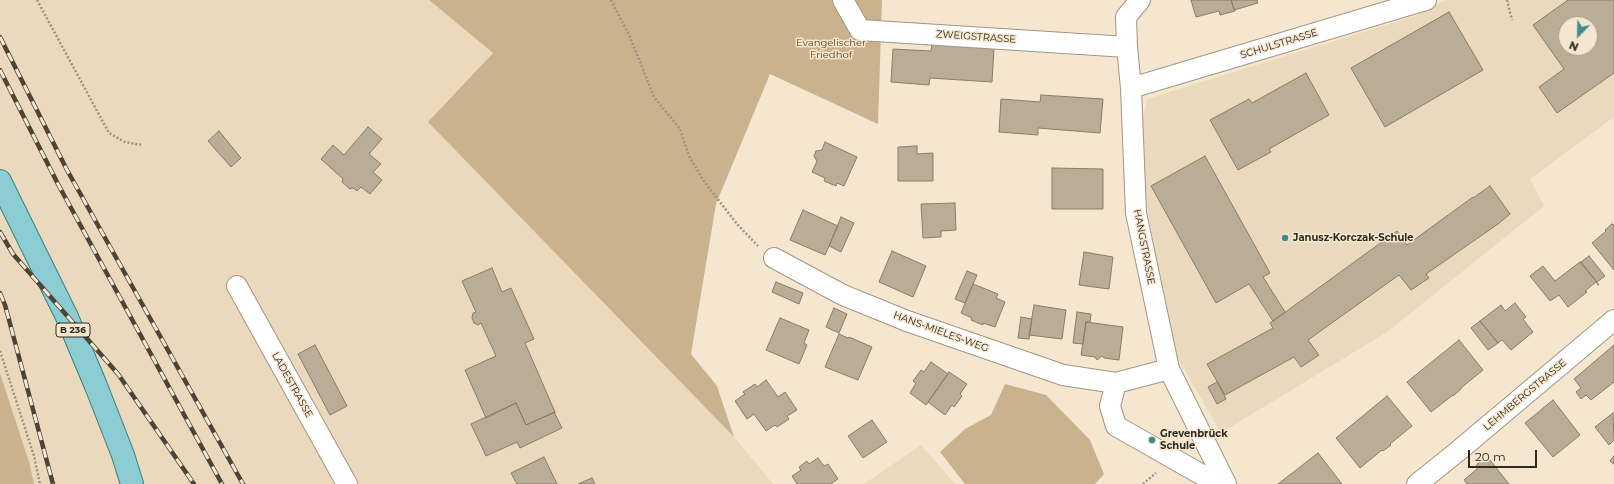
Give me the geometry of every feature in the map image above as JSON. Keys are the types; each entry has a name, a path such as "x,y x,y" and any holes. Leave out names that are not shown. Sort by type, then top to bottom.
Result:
{"main road":[{"name":"B 236","path":"0,181 67,317 99,393 132,484"}],"street":[{"name":"ZWEIGSTRASSE","path":"843,0 860,30 1127,47"},
{"name":"HANGSTRASSE","path":"1140,0 1124,8 1131,88 1136,213 1169,369 1226,484"},
{"name":"SCHULSTRASSE","path":"1131,88 1426,0"},
{"name":"HANS-MIELES-WEG","path":"774,258 843,295 907,321 1063,375 1116,383 1169,369"},
{"name":"LADESTRASSE","path":"236,286 347,484"},
{"name":"LEHMBERGSTRASSE","path":"1417,484 1614,320"},
{"path":"1116,383 1110,406 1116,426 1218,484"}],"path":[{"path":"37,0 109,133 125,142 142,145"},
{"path":"611,0 630,37 654,97 680,129 689,156 703,180 737,224 761,249 774,258"},
{"path":"1507,0 1512,20"},
{"path":"0,351 34,456 40,484"}],"shaded area":[{"path":"0,0 429,0 493,53 428,122 734,437 773,484 34,484 30,465 0,373"},
{"path":"1445,0 1614,0 1614,117 1530,179 1544,206 1387,332 1221,433 1174,352 1136,149 1147,99 1415,16"},
{"path":"921,445 955,484 864,484"}],"green space":[{"name":"Evangelischer Friedhof","path":"429,0 882,0 878,124 770,74 716,204 691,354 717,386 734,437 428,122 493,53"},
{"path":"0,373 30,465 34,484 0,484"},
{"path":"1005,384 1046,395 1090,440 1104,474 1095,484 965,484 940,452 965,429 991,415"}],"building":[{"path":"1191,0 1231,0 1235,11 1220,15 1219,11 1196,17"},
{"path":"1231,0 1257,0 1258,3 1234,10"},
{"path":"1568,0 1614,0 1614,73 1557,113 1539,87 1564,69 1533,25"},
{"path":"1449,12 1483,70 1385,127 1351,68"},
{"path":"932,44 994,48 992,82 930,78 929,85 891,82 893,49 931,51"},
{"path":"1306,73 1329,115 1269,149 1271,152 1238,170 1210,120 1249,99 1252,103"},
{"path":"1041,95 1103,99 1100,133 1038,128 1038,135 999,132 1001,99 1040,102"},
{"path":"368,127 382,139 369,154 381,164 373,172 382,180 370,194 361,187 357,191 353,188 350,189 342,182 343,179 321,159 333,145 344,155"},
{"path":"219,131 241,158 231,167 208,141"},
{"path":"825,142 857,157 844,186 837,183 836,186 824,181 825,178 812,172 817,161 814,156 816,151 822,150"},
{"path":"917,146 917,154 933,153 933,181 898,181 898,147"},
{"path":"1205,156 1270,273 1263,277 1285,312 1273,321 1249,284 1216,303 1151,186"},
{"path":"1052,168 1103,169 1103,209 1052,209"},
{"path":"1490,186 1510,214 1498,224 1426,274 1429,278 1411,290 1399,275 1308,340 1319,355 1301,367 1294,357 1225,395 1207,364 1273,328 1270,323 1397,231 1407,245"},
{"path":"955,203 956,230 941,231 941,237 923,238 921,204"},
{"path":"803,210 838,226 825,255 790,240"},
{"path":"841,217 854,223 841,252 829,246"},
{"path":"1612,224 1614,225 1614,270 1592,243"},
{"path":"892,251 926,266 913,297 879,282"},
{"path":"1084,252 1113,257 1109,289 1079,285"},
{"path":"1589,256 1605,276 1597,282 1581,262"},
{"path":"1580,262 1599,285 1596,282 1585,291 1587,292 1568,307 1559,295 1550,301 1530,276 1543,266 1555,281"},
{"path":"492,268 502,292 511,288 534,339 525,343 555,412 526,425 516,403 486,418 465,370 496,356 481,323 478,325 474,323 472,318 473,313 476,312 462,281"},
{"path":"967,271 977,275 965,303 955,299"},
{"path":"776,282 803,293 799,304 772,292"},
{"path":"973,284 998,294 996,298 1005,302 995,327 983,323 983,325 971,320 972,318 961,313"},
{"path":"1515,303 1526,317 1523,319 1533,332 1511,350 1502,340 1498,343 1480,321 1501,305 1505,311"},
{"path":"1034,305 1066,310 1062,339 1029,335"},
{"path":"834,308 847,314 839,333 826,327"},
{"path":"1077,312 1091,314 1090,322 1086,322 1083,344 1073,343"},
{"path":"1021,317 1032,319 1029,339 1018,338"},
{"path":"780,318 809,330 804,343 807,345 799,364 766,350"},
{"path":"1480,321 1498,343 1488,350 1471,328"},
{"path":"1086,322 1123,327 1119,360 1104,358 1102,356 1097,360 1095,357 1081,355"},
{"path":"839,334 872,347 858,380 825,367"},
{"path":"1459,340 1483,370 1453,396 1431,412 1407,382"},
{"path":"315,345 347,406 330,415 298,354"},
{"path":"1614,345 1614,382 1591,400 1586,395 1581,399 1576,392 1581,388 1574,379"},
{"path":"931,362 948,374 926,405 910,393 916,383 913,381 921,370 924,372"},
{"path":"949,372 967,384 960,394 962,396 954,407 952,405 945,415 928,402"},
{"path":"766,380 778,397 785,392 797,410 787,416 789,419 777,427 775,425 766,431 754,414 747,419 735,401 745,394 743,392 755,384 757,387"},
{"path":"1217,382 1226,399 1217,404 1208,387"},
{"path":"1387,396 1412,426 1390,444 1391,445 1383,451 1382,450 1360,468 1336,438"},
{"path":"1553,400 1580,435 1553,457 1525,423"},
{"path":"516,403 526,425 555,412 562,428 520,448 517,442 486,456 471,424"},
{"path":"1613,413 1614,440 1609,445 1595,427"},
{"path":"872,420 887,442 863,458 848,436"},
{"path":"1318,453 1342,484 1278,484"},
{"path":"1614,456 1614,464 1610,461"},
{"path":"544,457 557,484 517,484 511,473"},
{"path":"818,458 824,466 828,464 838,479 831,484 797,484 792,476 801,470 799,467 807,461 809,464"},
{"path":"1484,460 1490,460 1509,484 1467,484 1464,480 1477,469 1477,464"},
{"path":"592,478 595,484 578,484"}],"railway":[{"path":"0,37 67,170 243,484"},
{"path":"0,70 59,186 222,484"},
{"path":"0,232 13,254 118,374 194,484"},
{"path":"0,293 5,305 53,484"}],"place":[{"name":"Janusz-Korczak-Schule","path":"1285,238"},
{"name":"Grevenbrück Schule","path":"1152,440"}]}
